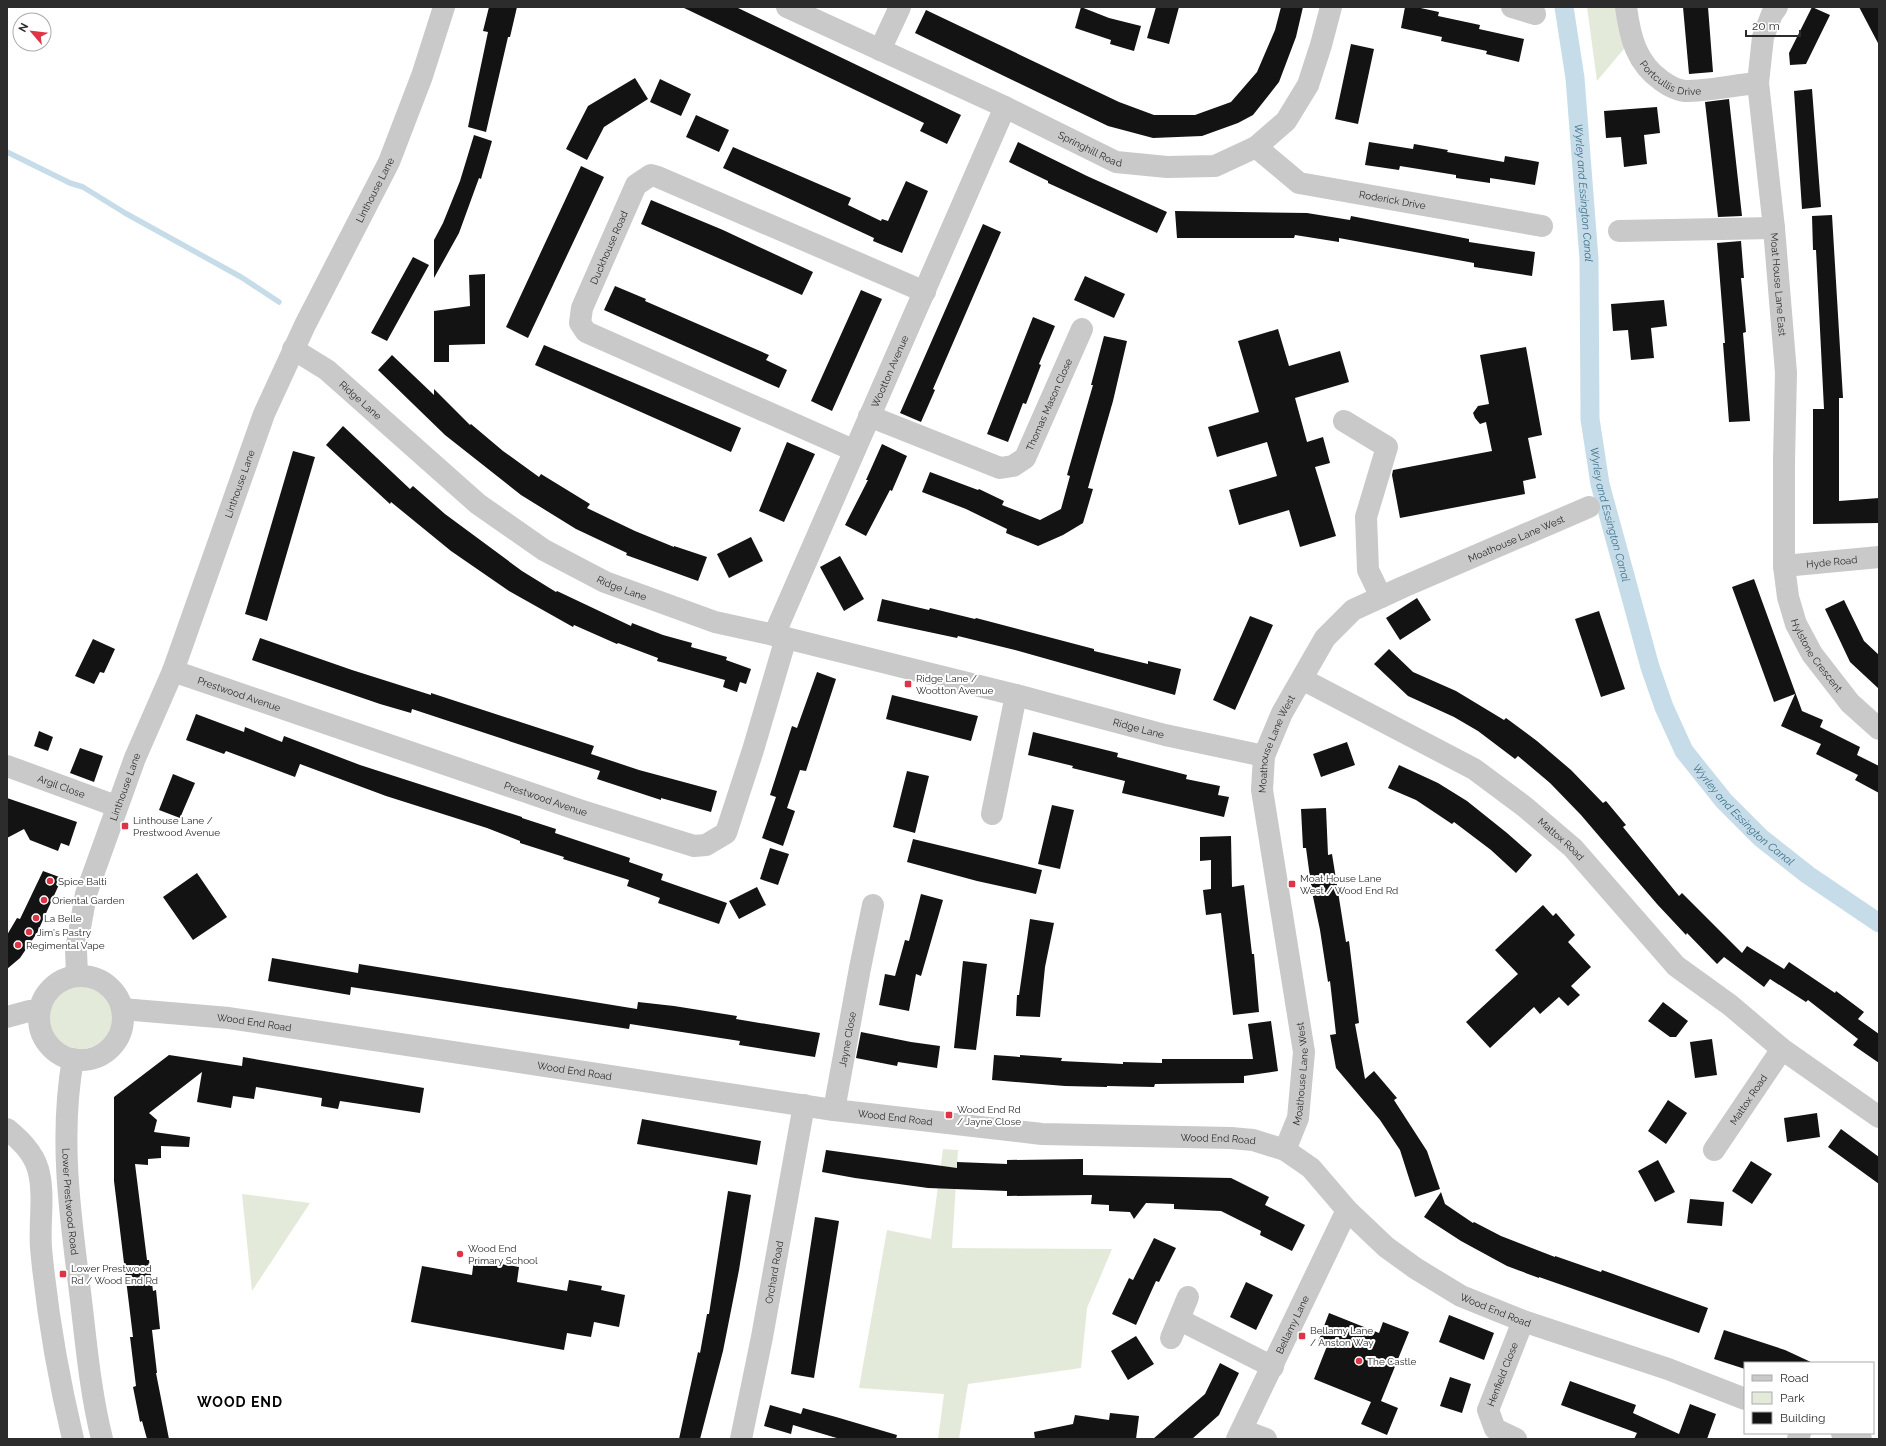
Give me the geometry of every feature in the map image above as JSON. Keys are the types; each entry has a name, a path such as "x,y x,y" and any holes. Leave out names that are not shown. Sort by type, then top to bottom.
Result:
{"street":[{"name":"Linthouse Lane","path":"77,975 76,950 86,894 134,758 173,671 253,443 293,349 389,162 422,76 444,7"},
{"name":"Springhill Road","path":"786,7 1005,107 1116,162 1167,167 1215,166 1256,147 1286,121 1308,85 1321,45 1330,7"},
{"path":"880,50 900,7"},
{"path":"1512,7 1535,14"},
{"name":"Portcullis Drive","path":"1626,7 1633,46 1643,63 1656,77 1671,87 1684,91 1758,83"},
{"name":"Moat House Lane East","path":"1777,7 1772,14 1763,37 1758,83 1774,228 1786,374 1784,566"},
{"name":"Wootton Avenue","path":"780,636 854,450 925,292 1005,107"},
{"name":"Roderick Drive","path":"1256,147 1299,183 1542,226"},
{"name":"Duckhouse Road","path":"854,450 586,332 580,323 582,308 636,185 651,175 658,177 925,292"},
{"path":"1619,231 1774,228"},
{"name":"Thomas Mason Close","path":"869,416 1000,468 1013,466 1025,458 1082,329"},
{"name":"Ridge Lane","path":"293,349 326,370 478,504 544,550 605,582 650,600 715,622 780,636 1016,695 1165,735 1264,756"},
{"path":"1344,421 1387,447 1366,517 1368,570 1381,597"},
{"name":"Moathouse Lane West","path":"1285,1150 1298,1118 1304,1052 1262,790 1264,756 1282,713 1325,638 1353,610 1588,507"},
{"name":"Hyde Road","path":"1784,566 1879,557"},
{"name":"Hylstone Crescent","path":"1784,566 1788,597 1796,624 1812,654 1850,703 1879,728"},
{"name":"Prestwood Avenue","path":"173,671 579,810 694,846 706,845 726,833 753,750 780,636"},
{"name":"Mattox Road","path":"1302,679 1474,769 1525,807 1572,848 1676,966 1730,1005 1782,1049 1879,1118"},
{"path":"992,814 1016,695"},
{"name":"Argil Close","path":"7,766 116,806"},
{"name":"Jayne Close","path":"834,1110 873,905"},
{"path":"77,975 92,977 103,982 113,991 122,1010 122,1026 119,1036 111,1046 101,1054 89,1059 73,1059 56,1051 48,1043 39,1024 38,1012 46,994 56,984 77,975"},
{"path":"7,1017 29,1010 38,1012"},
{"name":"Wood End Road","path":"122,1010 229,1018 834,1110 1042,1134 1231,1138 1253,1140 1285,1150 1311,1168 1347,1210 1386,1246 1415,1268 1461,1296 1523,1321 1668,1368 1744,1399"},
{"name":"Mattox Road","path":"1714,1150 1782,1049"},
{"name":"Lower Prestwood Road","path":"73,1059 66,1115 68,1188 90,1373 102,1439"},
{"name":"Orchard Road","path":"741,1439 762,1337 804,1105"},
{"path":"7,1128 22,1142 38,1168 41,1184 41,1246 49,1321 60,1382 73,1439"},
{"name":"Bellamy Lane","path":"1239,1435 1273,1367 1347,1210"},
{"path":"1188,1297 1175,1329 1273,1367"},
{"name":"Henfield Close","path":"1516,1439 1495,1429 1488,1410 1523,1321"},
{"path":"1845,1434 1862,1439"},
{"path":"1239,1435 1266,1439"}],"green space":[{"path":"1587,7 1624,7 1628,44 1597,81"},
{"path":"81,985 93,987 104,994 111,1005 113,1017 111,1029 104,1040 93,1047 81,1049 69,1047 58,1040 51,1029 49,1017 51,1005 58,994 69,987"},
{"path":"943,1149 958,1150 952,1248 1112,1249 1087,1308 1081,1368 968,1384 959,1439 938,1439 944,1394 859,1388 887,1230 931,1239"},
{"path":"242,1194 310,1203 252,1291"}],"building":[{"path":"489,7 517,7 510,37 508,37 486,132 468,127 488,32 483,31"},
{"path":"682,7 736,7 961,115 947,144 920,131 924,123"},
{"path":"1081,7 1109,18 1141,26 1134,51 1110,44 1111,40 1075,28"},
{"path":"1156,7 1179,7 1169,44 1147,38"},
{"path":"1281,7 1303,7 1296,37 1279,82 1253,115 1238,123 1202,136 1153,138 1108,126 915,33 926,10 1119,102 1154,115 1195,115 1231,102 1257,72 1275,30"},
{"path":"1405,7 1416,7 1439,12 1438,16 1480,25 1479,29 1524,39 1519,62 1486,54 1487,51 1441,41 1442,37 1401,28"},
{"path":"1683,7 1708,7 1713,72 1689,74"},
{"path":"1812,7 1830,15 1806,64 1790,65 1789,53"},
{"path":"1859,7 1879,7 1879,45"},
{"path":"1351,44 1374,49 1358,124 1335,119"},
{"path":"635,78 648,99 604,127 587,160 566,149 588,106"},
{"path":"660,79 691,94 681,116 650,102"},
{"path":"1812,89 1821,207 1802,209 1794,91"},
{"path":"1729,99 1742,216 1718,217 1705,102"},
{"path":"1657,107 1660,133 1644,135 1647,164 1624,167 1621,137 1606,138 1604,111"},
{"path":"696,115 729,130 719,152 686,137"},
{"path":"474,135 492,141 481,179 479,178 459,233 434,278 434,240 443,223 460,181"},
{"path":"1018,142 1087,176 1167,212 1157,233 1048,183 1048,181 1009,162"},
{"path":"1369,142 1413,149 1414,144 1448,150 1447,152 1504,162 1505,156 1539,162 1535,185 1490,178 1490,183 1456,178 1456,175 1400,166 1399,170 1365,165"},
{"path":"733,147 851,198 848,205 881,221 882,219 888,221 906,181 928,191 902,253 873,241 874,238 723,168"},
{"path":"581,166 604,177 528,338 506,327"},
{"path":"651,200 723,230 813,272 802,295 641,224"},
{"path":"1175,211 1307,213 1350,220 1351,216 1469,239 1469,242 1535,252 1532,276 1474,267 1474,263 1339,238 1339,242 1295,235 1294,238 1177,238"},
{"path":"1832,215 1843,398 1839,398 1839,501 1879,498 1879,523 1813,524 1813,409 1824,409 1816,250 1813,250 1812,216"},
{"path":"983,224 1001,232 933,389 935,390 921,422 900,413"},
{"path":"1741,241 1744,278 1741,278 1746,332 1743,333 1750,421 1729,422 1723,343 1725,343 1717,243"},
{"path":"413,257 429,265 387,341 371,333"},
{"path":"485,274 485,344 449,345 449,362 434,362 434,311 470,306 469,275"},
{"path":"1085,276 1125,294 1114,318 1074,300"},
{"path":"615,286 646,299 645,301 769,355 766,360 787,370 779,388 604,310"},
{"path":"861,290 882,299 832,411 811,401"},
{"path":"1664,300 1667,326 1651,328 1654,358 1631,360 1628,330 1613,331 1611,304"},
{"path":"1033,317 1055,326 1039,364 1041,365 1026,404 1023,403 1008,442 987,434"},
{"path":"1278,329 1289,366 1340,351 1349,382 1295,398 1307,442 1323,437 1330,463 1315,467 1336,536 1300,547 1289,510 1239,525 1229,490 1277,476 1267,442 1217,457 1208,427 1259,412 1238,341"},
{"path":"1104,336 1127,341 1113,401 1088,488 1093,489 1083,523 1063,535 1038,546 1006,533 1007,529 966,509 922,492 930,472 978,490 979,489 1004,501 1002,505 1040,520 1061,509 1070,476 1067,475 1093,385 1091,385"},
{"path":"544,345 741,428 731,452 535,365"},
{"path":"1526,347 1542,435 1528,438 1536,478 1523,481 1525,494 1400,518 1392,475 1393,470 1492,451 1486,422 1480,424 1473,413 1478,406 1489,404 1480,355"},
{"path":"392,355 434,395 434,389 470,425 471,424 503,451 539,477 541,474 590,504 587,508 635,531 674,547 707,557 698,581 626,555 627,553 576,529 521,495 445,435 378,370"},
{"path":"343,426 410,489 413,486 445,514 522,571 556,592 557,591 631,626 632,623 663,635 692,643 691,647 727,657 726,660 751,669 746,684 740,682 737,692 723,687 725,680 657,661 658,658 618,643 617,644 574,625 573,627 509,591 451,551 391,502 390,504 326,445"},
{"path":"787,442 815,454 784,522 759,511"},
{"path":"882,444 907,456 892,491 890,490 866,536 845,525 868,480 866,480"},
{"path":"293,451 315,457 267,621 245,614"},
{"path":"751,537 763,561 729,578 717,554"},
{"path":"840,556 864,599 844,611 820,567"},
{"path":"1754,579 1802,711 1823,720 1820,727 1860,747 1857,755 1879,766 1879,793 1855,780 1858,775 1816,754 1821,744 1781,726 1795,694 1774,702 1732,587"},
{"path":"1417,598 1431,620 1400,640 1386,618"},
{"path":"882,599 929,610 930,608 976,618 1094,649 1094,651 1148,664 1148,661 1181,669 1175,695 1015,650 958,636 957,638 877,621"},
{"path":"1844,600 1864,641 1879,655 1879,689 1850,662 1825,609"},
{"path":"1599,611 1625,689 1601,697 1575,619"},
{"path":"1250,616 1273,625 1235,710 1213,700"},
{"path":"260,638 352,670 431,695 431,693 594,746 591,754 639,770 717,791 711,812 661,798 661,800 597,779 600,771 412,709 411,713 380,704 252,660"},
{"path":"93,639 115,649 104,673 100,672 94,684 75,676"},
{"path":"1389,649 1413,672 1456,691 1504,720 1506,718 1537,741 1571,770 1603,803 1606,801 1626,825 1623,827 1679,896 1682,893 1742,953 1747,946 1784,969 1789,962 1835,993 1836,991 1864,1012 1858,1019 1879,1034 1879,1063 1853,1045 1858,1039 1808,1000 1806,1002 1770,979 1764,987 1724,957 1717,964 1687,933 1686,935 1657,904 1581,815 1550,783 1518,756 1515,759 1478,731 1454,717 1408,696 1374,664"},
{"path":"817,672 836,679 806,771 800,770 787,808 795,811 783,846 762,838 776,797 770,795 792,726 797,728"},
{"path":"892,695 978,716 971,741 886,719"},
{"path":"196,714 244,732 245,727 282,742 284,736 360,765 556,829 555,833 630,858 629,862 663,874 661,880 727,903 719,924 658,903 660,898 627,886 629,880 563,859 564,857 520,843 520,841 487,828 386,796 300,764 295,777 226,751 224,754 186,740"},
{"path":"39,731 53,737 48,751 34,746"},
{"path":"1033,732 1118,753 1117,757 1187,775 1186,779 1220,786 1218,795 1229,797 1224,817 1122,793 1125,781 1028,755"},
{"path":"1347,742 1355,765 1321,777 1313,754"},
{"path":"80,748 103,756 94,782 70,773"},
{"path":"1399,765 1438,783 1467,801 1532,855 1516,873 1491,850 1454,822 1452,824 1416,800 1388,788"},
{"path":"907,771 929,776 915,833 893,827"},
{"path":"173,774 195,783 180,818 159,810"},
{"path":"7,798 77,822 69,846 61,843 58,851 30,840 24,829 7,838"},
{"path":"1052,805 1074,810 1060,869 1038,864"},
{"path":"1326,808 1328,855 1332,854 1346,942 1349,941 1359,1023 1355,1024 1365,1079 1374,1071 1397,1098 1394,1100 1427,1151 1440,1189 1415,1197 1400,1150 1380,1120 1336,1068 1330,1035 1336,1034 1330,981 1328,982 1320,930 1312,892 1306,848 1303,848 1301,809"},
{"path":"1231,836 1232,887 1244,885 1252,954 1254,954 1259,1012 1233,1015 1221,913 1206,915 1203,890 1211,889 1211,860 1200,861 1200,837"},
{"path":"913,839 1042,870 1036,894 977,881 907,862"},
{"path":"770,848 789,854 778,885 760,879"},
{"path":"43,871 62,878 37,933 20,958 7,969 7,935 17,918 20,919"},
{"path":"197,873 227,917 193,940 163,897"},
{"path":"757,887 766,905 739,919 729,901"},
{"path":"921,894 943,900 921,976 916,974 909,1011 879,1005 885,974 895,976 905,940 909,941"},
{"path":"1543,905 1553,916 1556,913 1575,935 1568,942 1591,967 1571,986 1580,995 1568,1006 1559,997 1540,1014 1534,1007 1490,1048 1466,1022 1518,974 1495,950"},
{"path":"1030,919 1054,923 1045,967 1040,1017 1016,1016 1017,995 1019,995"},
{"path":"272,958 358,973 359,964 637,1009 638,1002 674,1006 737,1016 736,1019 820,1033 815,1057 739,1045 740,1041 630,1024 629,1029 351,987 350,995 268,981"},
{"path":"963,961 987,964 976,1050 954,1048"},
{"path":"1663,1002 1688,1021 1676,1037 1670,1037 1648,1021"},
{"path":"1271,1021 1278,1071 1244,1076 1244,1083 1155,1084 1154,1087 1107,1087 1065,1086 992,1080 994,1055 1020,1057 1020,1055 1062,1058 1061,1061 1123,1064 1123,1062 1162,1063 1162,1059 1253,1059 1248,1024"},
{"path":"861,1032 940,1046 937,1068 898,1062 897,1066 856,1058"},
{"path":"1712,1039 1717,1075 1695,1078 1690,1042"},
{"path":"169,1055 242,1066 243,1057 424,1088 420,1113 340,1101 338,1109 321,1106 322,1098 256,1087 254,1099 233,1096 231,1108 197,1102 202,1072 149,1113 157,1120 154,1132 190,1137 189,1147 161,1146 161,1158 148,1159 148,1165 135,1164 147,1260 149,1260 153,1291 156,1290 160,1329 152,1330 156,1373 169,1439 147,1439 142,1421 140,1422 133,1387 136,1386 130,1337 133,1337 114,1181 114,1097"},
{"path":"1668,1100 1687,1113 1666,1144 1648,1131"},
{"path":"1817,1113 1820,1137 1787,1142 1784,1118"},
{"path":"642,1119 761,1141 757,1165 637,1144"},
{"path":"1841,1129 1879,1157 1879,1184 1828,1147"},
{"path":"826,1150 957,1168 957,1162 1007,1164 1007,1160 1083,1159 1083,1175 1231,1178 1269,1197 1265,1205 1305,1225 1292,1251 1260,1235 1261,1231 1221,1211 1174,1209 1174,1204 1146,1203 1134,1219 1130,1212 1109,1211 1109,1205 1091,1204 1092,1195 1007,1196 1007,1191 928,1188 855,1178 822,1172"},
{"path":"1658,1160 1675,1192 1655,1202 1638,1171"},
{"path":"1751,1161 1772,1174 1752,1204 1732,1191"},
{"path":"728,1191 751,1195 739,1270 723,1351 700,1439 679,1439 698,1352 700,1353 707,1314 709,1314"},
{"path":"1441,1192 1445,1204 1473,1223 1474,1222 1501,1236 1555,1257 1601,1272 1602,1270 1708,1308 1699,1333 1507,1266 1461,1241 1424,1217"},
{"path":"1690,1199 1724,1202 1722,1226 1687,1223"},
{"path":"815,1217 839,1221 814,1378 791,1374"},
{"path":"1154,1238 1176,1248 1159,1282 1156,1281 1136,1325 1112,1314 1129,1278 1133,1280"},
{"path":"474,1259 519,1267 517,1282 567,1291 569,1280 602,1286 601,1290 625,1295 619,1327 594,1322 591,1337 567,1333 564,1350 411,1322 422,1266 472,1275"},
{"path":"1246,1282 1273,1295 1256,1330 1230,1317"},
{"name":"The Castle","path":"1329,1313 1379,1333 1383,1322 1409,1332 1381,1401 1398,1408 1387,1435 1361,1424 1371,1402 1314,1379 1327,1346 1318,1342"},
{"path":"1449,1315 1494,1333 1484,1360 1439,1342"},
{"path":"1724,1330 1785,1350 1811,1362 1744,1362 1744,1369 1714,1359"},
{"path":"1136,1336 1154,1364 1128,1380 1111,1351"},
{"path":"1220,1363 1239,1373 1219,1415 1192,1439 1153,1439 1205,1394"},
{"path":"1450,1377 1471,1384 1462,1413 1440,1406"},
{"path":"1570,1381 1636,1405 1633,1413 1679,1434 1690,1404 1716,1414 1707,1439 1634,1439 1637,1433 1561,1405"},
{"path":"770,1405 801,1414 803,1408 897,1435 896,1439 840,1439 793,1425 791,1434 764,1426"},
{"path":"1110,1413 1139,1416 1136,1439 1035,1439 1034,1432 1073,1424 1075,1415 1109,1420"}],"waterway":[{"name":"Wyrley and Essington Canal","path":"1564,7 1575,78 1589,259 1590,419 1600,484 1650,667 1664,707 1684,751 1724,801 1761,838 1808,875 1879,923"},
{"path":"7,152 70,183 83,187 125,213 241,277 279,302"}],"place":[{"name":"Ridge Lane / Wootton Avenue","path":"908,684"},
{"name":"Linthouse Lane / Prestwood Avenue","path":"125,826"},
{"name":"Spice Balti","path":"50,881"},
{"name":"Moat House Lane West / Wood End Rd","path":"1292,884"},
{"name":"Oriental Garden","path":"44,900"},
{"name":"La Belle","path":"36,918"},
{"name":"Jim's Pastry","path":"29,932"},
{"name":"Regimental Vape","path":"18,945"},
{"name":"Wood End Rd / Jayne Close","path":"949,1115"},
{"name":"Wood End Primary School","path":"460,1254"},
{"name":"Lower Prestwood Rd / Wood End Rd","path":"63,1274"},
{"name":"Bellamy Lane / Anston Way","path":"1302,1336"},
{"name":"The Castle","path":"1359,1361"}],"district":[{"name":"WOOD END","path":"240,1402"}]}
